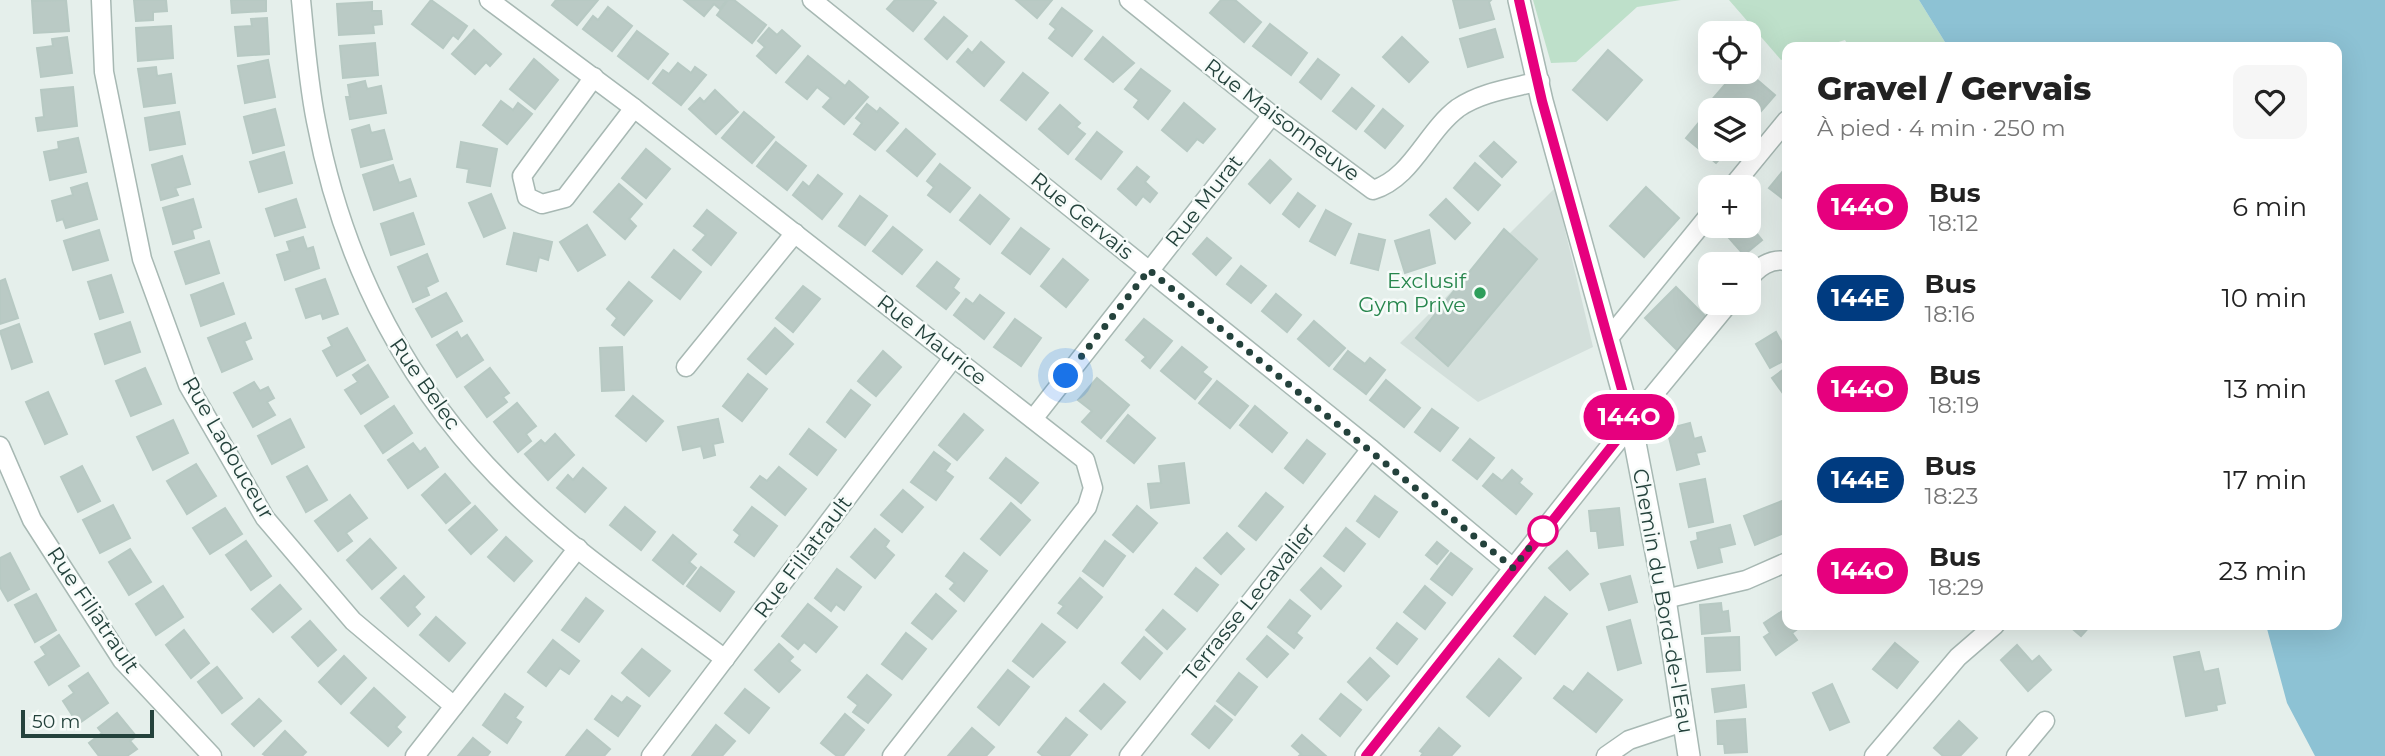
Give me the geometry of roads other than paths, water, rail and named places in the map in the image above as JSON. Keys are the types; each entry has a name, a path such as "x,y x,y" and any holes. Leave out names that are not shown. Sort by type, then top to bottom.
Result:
{"street":[{"name":"Rue Ladouceur","path":"101,0 104,72 142,258 188,385 265,518 353,621 454,706"},
{"name":"Rue Belec","path":"301,0 311,91 336,206 379,313 418,379 472,450 517,497 578,548 725,659"},
{"name":"Rue Maurice","path":"489,0 594,77 1085,460 1093,488 1087,507 892,756"},
{"name":"Rue Gervais","path":"812,0 1371,449 1513,568"},
{"name":"Rue Maisonneuve","path":"1129,0 1272,115 1373,190 1390,184 1457,109 1482,96 1540,81"},
{"name":"Chemin du Bord-de-l'Eau","path":"1519,0 1540,81 1542,101 1631,422 1665,599 1689,756"},
{"path":"594,77 522,176 527,197 542,204 565,198 634,108"},
{"name":"Rue Murat","path":"1032,419 1272,115"},
{"path":"1742,175 1782,126"},
{"path":"1608,338 1698,229"},
{"path":"686,367 795,233"},
{"path":"1761,269 1782,260"},
{"path":"1366,756 1513,568 1719,315"},
{"name":"Rue Filiatrault","path":"651,756 954,357"},
{"name":"Rue Filiatrault","path":"0,446 32,520 122,660 212,756"},
{"name":"Terrasse Lecavalier","path":"1129,756 1371,449"},
{"path":"415,756 578,548"},
{"path":"1665,599 1746,580 1782,564"},
{"path":"1874,756 1958,656 1989,630"},
{"path":"2016,756 2045,721"},
{"path":"1606,756 1629,740 1683,722"}],"water":[{"path":"1919,0 2385,0 2385,756 2315,756 2287,703 2267,630 2342,630 2342,42 1945,42"}],"place":[{"name":"Exclusif Gym Prive","path":"1480,293"}]}
